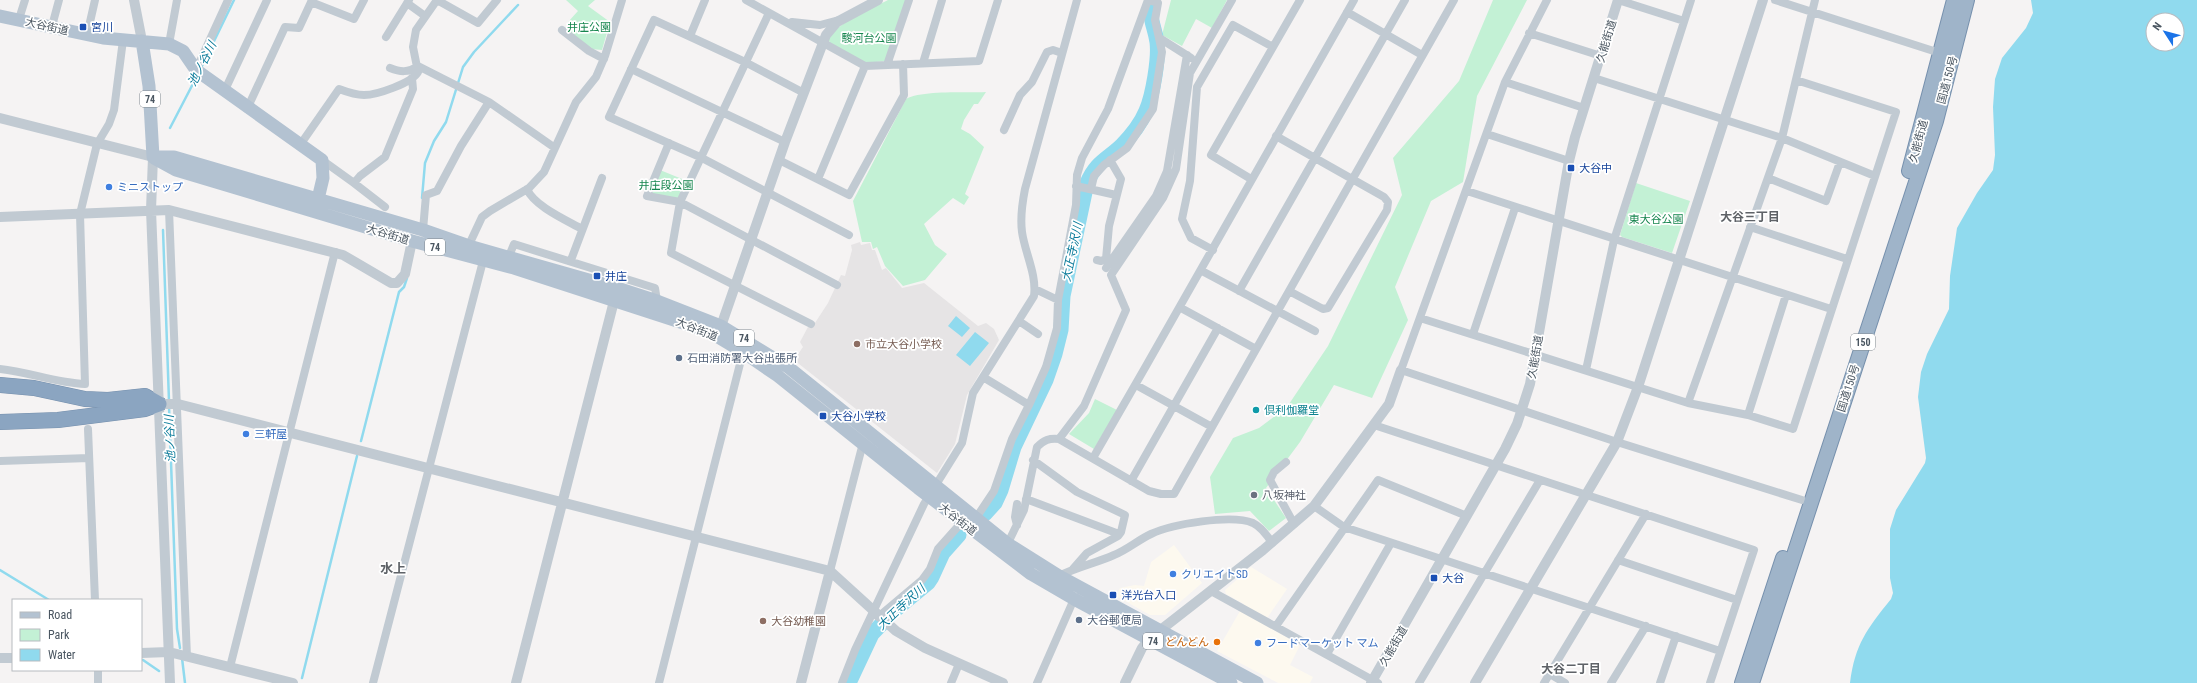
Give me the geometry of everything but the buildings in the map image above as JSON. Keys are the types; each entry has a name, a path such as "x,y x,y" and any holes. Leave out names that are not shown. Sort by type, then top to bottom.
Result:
{"highway":[{"name":"久能街道","path":"1904,188 1947,55 1954,0"},
{"name":"国道150号","path":"1752,683 1936,121 1947,55 1967,0"},
{"name":"国道150号","path":"1742,683 1904,188"},
{"path":"0,385 34,388 85,399 108,400 145,396 168,404"},
{"path":"0,422 58,420 146,410 168,404"}],"main road":[{"name":"大谷街道","path":"0,16 52,26 87,35 169,44 184,51 198,72 224,92 322,160"},
{"name":"74","path":"142,41 149,86 153,157"},
{"name":"大谷街道","path":"153,157 174,157 423,230 483,261 514,268 584,293 719,331 743,352 863,443 932,491 976,518 1030,574 1232,683"},
{"name":"大谷街道","path":"153,157 176,170 412,241 466,251 509,256 657,301 788,367 932,491 962,522 1006,549 1257,683"},
{"path":"318,199 323,178 322,160"}],"street":[{"path":"19,19 25,0"},
{"path":"52,26 59,0"},
{"path":"87,35 95,0"},
{"path":"134,0 142,41"},
{"path":"169,44 177,0"},
{"path":"198,72 228,0"},
{"path":"224,92 267,0"},
{"path":"247,108 285,27 299,28 312,1 354,19 364,0"},
{"path":"300,145 339,89 356,94 370,95 404,84 418,72 414,39 416,30 437,0 478,23 497,0"},
{"path":"466,251 482,218 490,210 527,189 544,172 576,102 596,77 604,59 622,0"},
{"path":"690,36 704,0"},
{"path":"746,0 865,66 979,61 998,0"},
{"path":"719,331 785,142 823,42 829,30 845,18 878,0"},
{"path":"887,65 909,0"},
{"path":"923,63 942,0"},
{"path":"842,683 880,618 932,491 962,443 970,399 1034,296 1035,289 1022,233 1021,215 1025,189 1077,0"},
{"path":"1059,439 1084,406 1126,310 1111,275 1163,198 1176,169 1190,73 1232,0"},
{"path":"1251,179 1211,155 1300,0"},
{"path":"1093,458 1181,308 1251,179 1354,0"},
{"path":"1239,291 1405,0"},
{"path":"1006,549 1017,525 1026,499 1033,460 1037,447 1043,441 1051,438 1059,439 1149,491 1161,494 1174,494 1454,0"},
{"path":"1125,683 1142,648 1149,639 1272,543 1314,506 1389,404 1505,82 1547,0"},
{"path":"1618,0 1684,21"},
{"name":"久能街道","path":"1374,682 1441,560 1511,438 1522,410 1535,354 1569,161 1618,0"},
{"path":"1586,370 1614,240 1691,0"},
{"path":"1475,683 1588,495 1617,442 1638,387 1763,0"},
{"path":"1775,0 1947,55"},
{"path":"1688,403 1782,138 1814,13 1815,0"},
{"path":"386,38 408,2 425,16"},
{"path":"1090,189 1094,176 1110,160 1127,148 1153,109 1162,52 1161,39 1150,5"},
{"path":"976,518 994,491 1012,438 1046,367 1057,328 1058,300 1076,205 1078,187 1077,175 1082,158 1108,109 1150,5"},
{"path":"1347,12 1422,55"},
{"path":"769,13 806,25 828,24 845,18"},
{"path":"769,13 680,202 671,253 811,324"},
{"path":"804,93 745,62 654,20 609,116 700,158 849,235"},
{"path":"1213,250 1191,238 1182,219 1189,187 1197,87 1233,25 1273,47"},
{"path":"562,30 589,51 604,59"},
{"path":"1529,33 1601,56"},
{"path":"1161,39 1187,55 1196,63"},
{"path":"0,369 19,371 66,383 85,384 80,214 97,144 114,110 123,40"},
{"path":"1004,130 1020,95 1032,82 1047,52 1053,50 1062,53"},
{"path":"1106,268 1156,196 1167,172 1187,55"},
{"path":"779,160 849,195 904,95 902,64"},
{"path":"390,68 404,72 412,70 418,66"},
{"path":"418,66 489,102 555,148"},
{"path":"818,179 865,66"},
{"path":"631,69 785,142"},
{"path":"354,183 360,176 385,157 413,89 412,78"},
{"path":"1594,78 1782,138 1875,176"},
{"path":"1420,318 1688,403 1748,415 1793,429 1896,112 1796,80"},
{"path":"1505,82 1584,108"},
{"path":"423,230 426,195 437,191 461,146 489,102"},
{"path":"0,118 97,144 153,157 151,210 168,404 187,657"},
{"path":"1487,134 1569,161"},
{"path":"1276,136 1384,196 1388,202 1387,210 1328,308 1323,309 1289,291"},
{"path":"669,143 647,196 680,202 837,285"},
{"path":"322,160 385,207"},
{"path":"1097,260 1101,261 1106,259 1109,226 1121,179 1110,160"},
{"path":"1768,178 1826,201 1840,162"},
{"path":"571,260 602,178"},
{"path":"1078,187 1116,195"},
{"path":"527,189 530,197 560,217 582,229"},
{"path":"1467,191 1678,261 1831,309"},
{"path":"1473,334 1515,208"},
{"path":"0,216 170,210 335,252 343,255 391,283 397,283 405,274 412,241"},
{"path":"170,210 168,404 168,652 170,683"},
{"path":"1750,227 1847,259"},
{"path":"509,256 514,244 571,260 655,288 657,301"},
{"path":"230,667 335,252"},
{"path":"373,683 483,261"},
{"path":"1202,271 1315,331"},
{"path":"1035,289 1058,300"},
{"path":"1748,415 1786,295"},
{"path":"516,683 614,301"},
{"path":"1181,308 1256,349"},
{"path":"1019,321 1038,334"},
{"path":"1131,481 1218,328"},
{"path":"659,683 743,352"},
{"path":"1401,370 1617,442 1802,500"},
{"path":"983,377 1029,405"},
{"path":"1136,385 1212,427"},
{"path":"168,404 290,432 830,571 880,618 924,648 1003,683"},
{"path":"1374,425 1754,550 1710,683"},
{"path":"88,429 95,599"},
{"path":"801,683 863,443"},
{"path":"0,462 89,458"},
{"path":"1033,460 1077,492 1125,515 1119,534 1088,553 1073,569"},
{"path":"1286,462 1274,472 1270,480 1294,524"},
{"path":"1276,626 1378,480 1467,516"},
{"path":"1419,683 1540,480"},
{"path":"1026,499 1119,534"},
{"path":"1017,504 1015,517 1017,525"},
{"path":"1314,506 1344,527 1720,651"},
{"path":"1544,683 1646,514"},
{"path":"1059,576 1073,569 1116,554 1152,533 1187,524 1227,519 1254,524 1265,532 1272,543"},
{"path":"880,618 922,580 930,569 938,549 962,522"},
{"path":"1327,654 1391,543"},
{"path":"1618,560 1737,600"},
{"path":"1211,591 1327,654 1374,682"},
{"path":"1037,683 1074,599"},
{"path":"1612,683 1646,626"},
{"path":"1660,683 1676,636"},
{"path":"142,653 168,652 294,683"},
{"path":"0,658 12,658"},
{"path":"951,683 959,664"},
{"path":"98,671 98,683"},
{"path":"1550,674 1565,683"}],"shaded area":[{"path":"860,242 861,245 870,243 872,250 875,250 882,270 886,268 902,288 924,283 978,326 986,323 994,329 999,340 967,395 955,444 937,473 794,360 803,347 800,342 809,325 813,326 828,303 841,275 845,276 852,250 851,245"},
{"path":"1174,545 1202,583 1165,615 1150,615 1116,596 1120,588 1135,585 1144,586 1151,562"},
{"path":"1251,567 1287,589 1263,624 1300,645 1290,665 1313,677 1310,683 1278,683 1217,651 1244,604 1226,594 1225,590"}],"green space":[{"name":"井庄公園","path":"566,0 595,0 588,6 610,22 602,50 591,49 566,29 568,22 578,11"},
{"name":"駿河台公園","path":"888,0 907,0 886,61 866,63 830,43 828,39 839,27 855,16"},
{"path":"1171,0 1227,0 1212,28 1196,19 1182,46 1162,35"},
{"path":"1493,0 1527,0 1477,96 1463,182 1431,201 1395,287 1408,320 1372,398 1334,385 1300,442 1266,488 1286,518 1269,531 1250,511 1215,514 1210,477 1233,438 1259,428 1287,407 1328,346 1402,195 1393,158 1459,81"},
{"path":"944,92 986,92 978,104 974,104 964,120 961,129 970,134 984,147 965,194 969,197 964,205 953,198 924,224 935,245 947,254 925,280 903,286 885,266 877,247 873,249 871,242 862,242 853,201 906,99 922,94"},
{"name":"井庄段公園","path":"660,170 687,181 680,198 676,200 652,194"},
{"name":"東大谷公園","path":"1636,183 1690,201 1672,253 1622,237 1620,235"},
{"path":"1095,399 1117,410 1094,449 1069,434 1089,413"}],"water":[{"path":"2031,0 2197,0 2197,683 1850,683 1855,658 1863,638 1875,619 1891,599 1893,593 1890,578 1890,529 1896,510 1925,463 1926,458 1918,397 1921,372 1927,354 1949,309 1950,276 1957,228 1977,193 1993,170 1995,155 1993,107 1995,79 2002,58 2026,28 2033,13"},
{"path":"956,316 970,328 962,337 948,326"},
{"path":"975,332 989,343 970,366 956,355"}],"waterway":[{"name":"池ノ谷川","path":"201,68 234,0"},
{"name":"大正寺沢川","path":"985,514 995,503 1001,490 1014,447 1046,380 1055,354 1061,330 1063,296 1087,183 1094,170 1132,134 1149,104 1157,57 1157,42 1151,17 1153,0"},
{"path":"422,198 425,163 434,141 446,122 463,67 474,52 518,5"},
{"name":"池ノ谷川","path":"170,128 197,76"},
{"name":"池ノ谷川","path":"163,230 169,401"},
{"path":"361,441 399,292 404,287 407,278"},
{"name":"池ノ谷川","path":"169,406 177,629 180,648"},
{"path":"302,678 357,456"},
{"name":"大正寺沢川","path":"849,683 872,634 894,611 928,583 943,553 959,535"},
{"path":"0,570 47,599"},
{"name":"池ノ谷川","path":"182,658 185,683"},
{"path":"143,660 159,671"}],"place":[{"name":"宮川","path":"83,27"},
{"name":"大谷中","path":"1571,168"},
{"name":"ミニストップ","path":"109,187"},
{"name":"井庄","path":"597,276"},
{"name":"市立大谷小学校","path":"857,344"},
{"name":"石田消防署大谷出張所","path":"679,358"},
{"name":"倶利伽羅堂","path":"1256,410"},
{"name":"大谷小学校","path":"823,416"},
{"name":"三軒屋","path":"246,434"},
{"name":"八坂神社","path":"1254,495"},
{"name":"クリエイトSD","path":"1173,574"},
{"name":"大谷","path":"1434,578"},
{"name":"洋光台入口","path":"1113,595"},
{"name":"大谷郵便局","path":"1079,620"},
{"name":"大谷幼稚園","path":"763,621"},
{"name":"どんどん","path":"1217,642"},
{"name":"フードマーケット マム","path":"1258,643"}],"district":[{"name":"大谷三丁目","path":"1750,217"},
{"name":"水上","path":"393,568"},
{"name":"大谷二丁目","path":"1571,669"}]}
